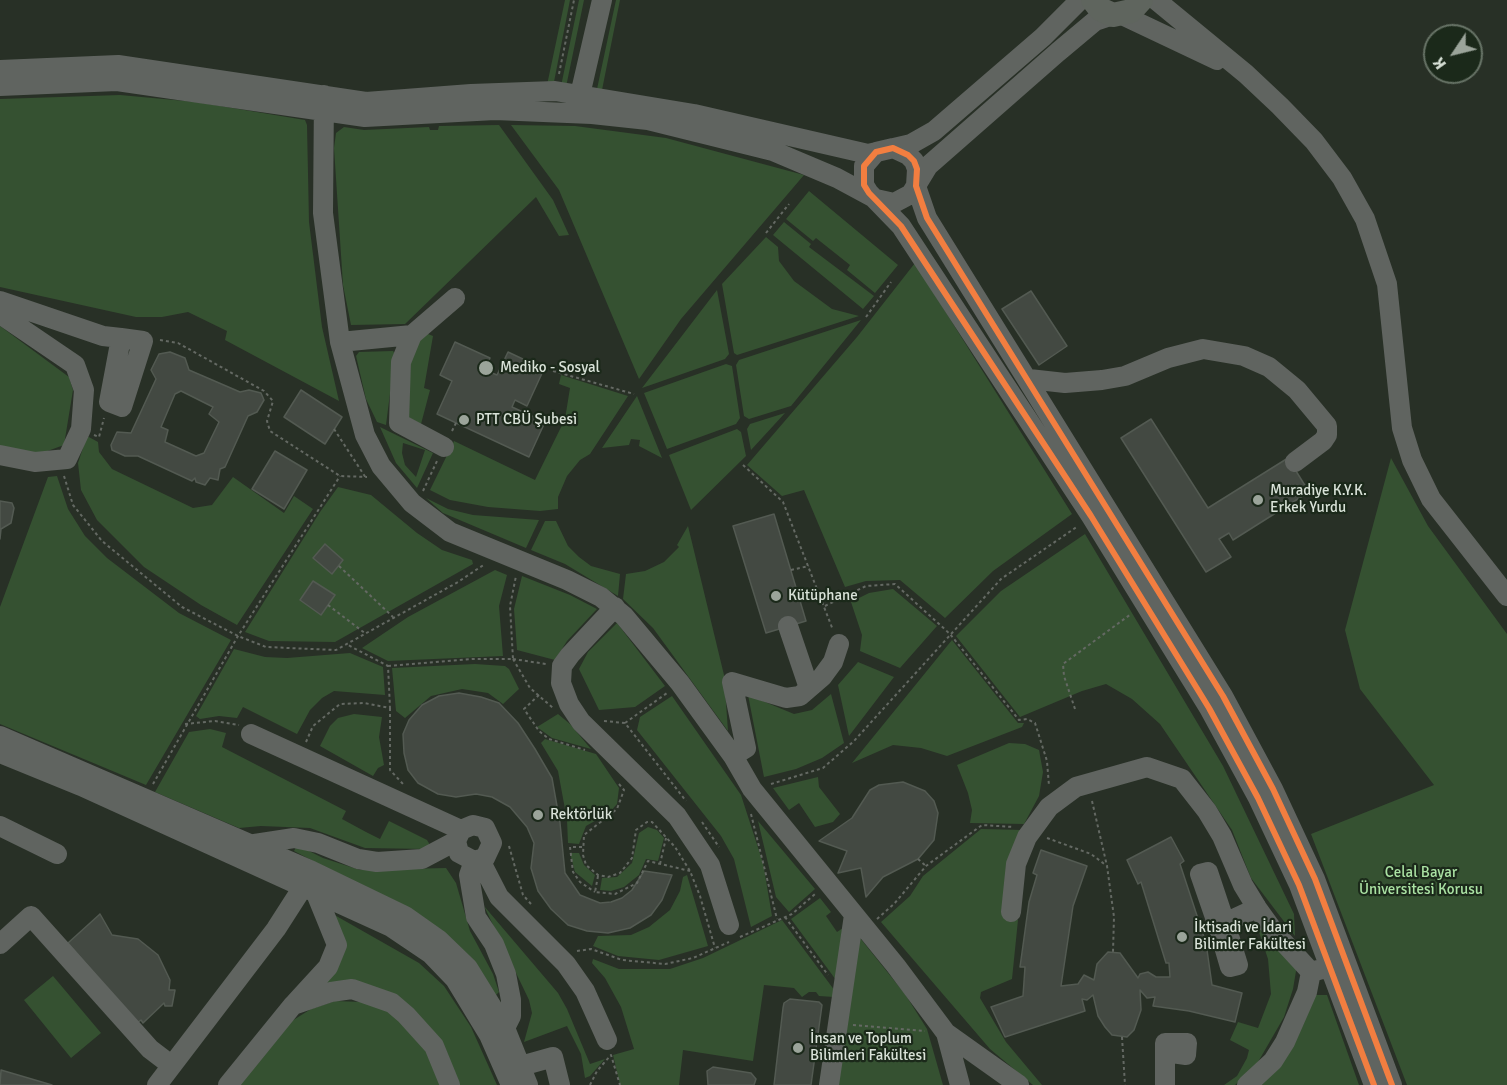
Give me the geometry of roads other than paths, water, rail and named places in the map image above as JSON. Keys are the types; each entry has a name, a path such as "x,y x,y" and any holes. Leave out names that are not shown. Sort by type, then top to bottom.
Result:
{"main road":[{"path":"1093,0 1100,9 1126,10"}],"street":[{"path":"580,95 602,0"},
{"path":"0,86 117,81 324,102 366,102 471,94 555,91 694,114 868,154 884,148 911,144 934,131 1044,37 1080,0"},
{"path":"1156,0 1246,74 1314,141 1342,178 1365,219 1387,284 1402,428 1412,460 1431,498 1507,596"},
{"path":"0,70 118,65 324,102 365,117 495,111 592,114 648,120 772,151 837,178 876,199 894,203 903,200 916,186 928,166 1095,21 1126,10 1246,74"},
{"path":"324,102 323,213 340,342 374,472 424,515 450,532 500,554 521,559 567,580 615,608 644,637 680,683 733,756 752,789 946,1033 1019,1085"},
{"path":"1374,1085 1339,964 1315,879 1273,789 1222,696 1099,517 901,226 864,185 864,166 876,152 884,148 901,150 908,155 917,169 916,186 927,218 1029,379 1099,517 1146,603 1209,708 1258,798 1339,964 1392,1085"},
{"path":"441,453 399,423 401,362 412,335 454,298"},
{"path":"0,301 103,336 121,338 143,341 122,408 109,402 121,338"},
{"path":"0,314 75,365 84,390 81,429 67,459 35,462 0,455"},
{"path":"340,342 412,335"},
{"path":"1029,379 1065,383 1102,380 1125,375 1167,358 1203,349 1244,356 1269,367 1297,390 1327,426 1327,435 1323,441 1295,462"},
{"path":"615,608 562,666 561,683 569,704 581,722 677,816 710,865 729,925"},
{"path":"788,626 809,688"},
{"path":"733,756 746,748 732,682 786,698 800,696 822,677 833,662 838,644"},
{"path":"248,730 459,835"},
{"path":"0,736 146,798 248,845 391,927 431,954 455,979 474,1007 511,1085"},
{"path":"0,753 311,883 405,916 439,940 468,968 505,1028 528,1085"},
{"path":"1011,912 1016,864 1031,830 1049,807 1076,787 1147,767 1182,779 1207,811 1222,836 1243,885 1257,908 1275,933 1311,972"},
{"path":"248,845 294,838 318,843 358,860 377,862 422,859 473,825 479,825 489,832 492,849 477,861 469,875 476,917 494,944 506,974 511,1000 511,1016 505,1028"},
{"path":"0,826 57,854"},
{"path":"459,835 459,853 477,861 499,897 566,964 585,991 607,1040"},
{"path":"228,1085 293,1005 328,967 337,945 311,883"},
{"path":"157,1085 311,883"},
{"path":"1222,925 1257,908"},
{"path":"0,944 31,916 150,1049 171,1065"},
{"path":"829,1085 842,994 860,922"},
{"path":"1311,972 1339,964"},
{"path":"1246,1085 1273,1061 1285,1042 1307,992 1311,972"},
{"path":"293,1005 331,992 352,989 392,1003 421,1029 434,1046 450,1085"},
{"path":"946,1033 960,1085"},
{"path":"1165,1052 1165,1085"},
{"path":"521,1066 553,1058 560,1085"}],"place":[{"name":"Mediko - Sosyal","path":"486,368"},
{"name":"PTT CBÜ Şubesi","path":"464,420"},
{"name":"Muradiye K.Y.K. Erkek Yurdu","path":"1258,500"},
{"name":"Kütüphane","path":"776,596"},
{"name":"Rektörlük","path":"538,815"},
{"name":"İktisadi ve İdari Bilimler Fakültesi","path":"1182,937"},
{"name":"İnsan ve Toplum Bilimleri Fakültesi","path":"798,1048"}],"park label":[{"name":"Celal Bayar Üniversitesi Korusu","path":"1421,882"}]}
